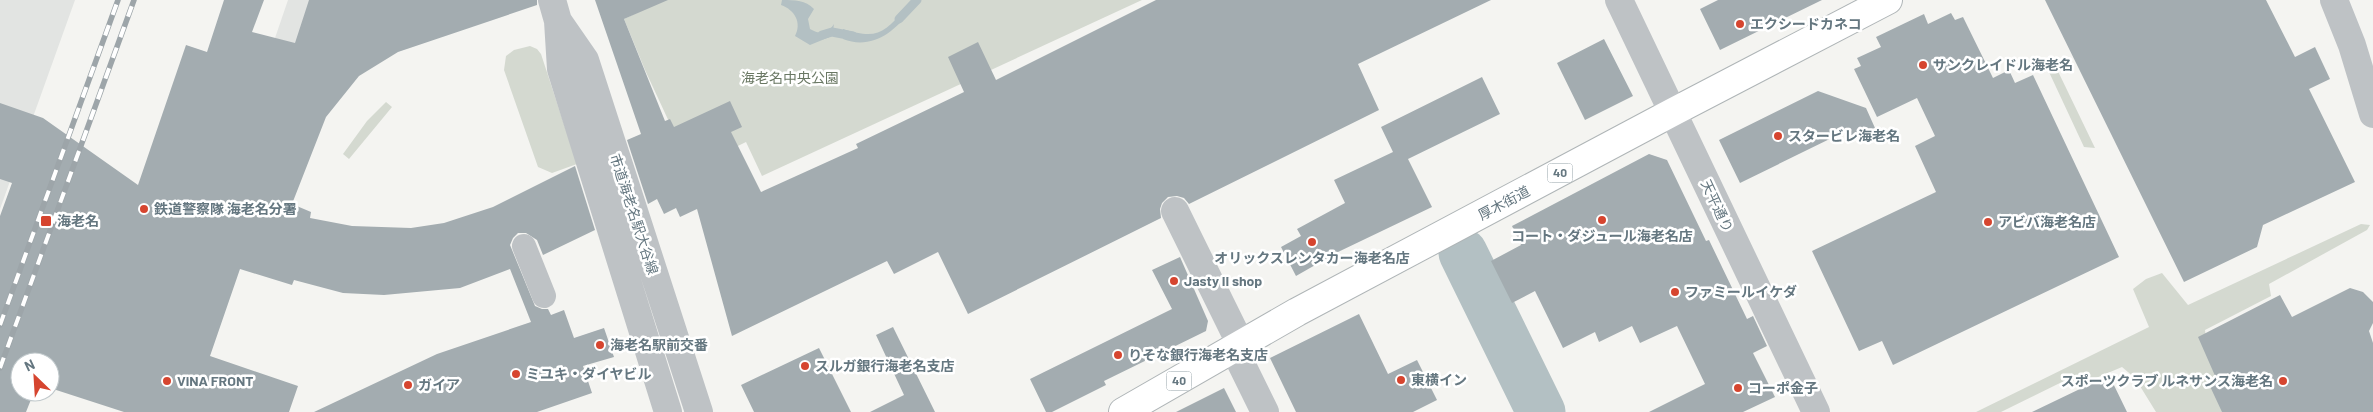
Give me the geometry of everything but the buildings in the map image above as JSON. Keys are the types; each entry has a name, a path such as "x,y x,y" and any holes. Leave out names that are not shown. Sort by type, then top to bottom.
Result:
{"main road":[{"name":"厚木街道","path":"1123,412 1297,312 1888,0"}],"street":[{"name":"天平通り","path":"1619,0 1816,412"},
{"path":"2334,0 2352,45 2373,114"},
{"name":"市道海老名駅大谷線","path":"555,10 561,70 668,412"},
{"name":"市道海老名駅大谷線","path":"555,10 585,60 699,412"},
{"path":"1178,218 1238,347 1265,412"},
{"path":"524,246 544,296"}],"shaded area":[{"path":"0,0 75,0 0,209"},
{"path":"288,0 423,0 293,47 275,38"},
{"path":"782,0 800,1 811,6 814,9 808,19 810,29 817,32 826,32 834,24 832,36 810,45 795,36 798,26 796,18 790,10 781,5"},
{"path":"905,9 909,12 889,33 872,41 853,42 843,39 843,29 864,34 879,32 891,24"}],"green space":[{"name":"海老名中央公園","path":"664,0 1142,0 762,176 746,142 691,169 645,70 624,19"},
{"path":"530,46 537,49 541,54 577,164 552,173 538,167 504,70 506,56 514,50"},
{"path":"2054,63 2095,148 2084,147 2049,72 2050,67"},
{"path":"386,102 392,107 349,159 343,154 367,121"},
{"path":"2361,224 2370,225 2367,230 2269,284 2271,296 2205,330 2206,338 2243,412 2156,412 2135,378 2122,367 2096,378 2062,382 2001,412 1976,412 2149,327 2133,289 2146,279 2162,273 2188,305"}],"waterway":[{"path":"899,19 917,0"},
{"path":"822,35 832,32 853,36"},
{"path":"1463,253 1541,412"}],"railway":[{"path":"0,325 118,0"},
{"path":"0,368 134,0"}],"place":[{"name":"エクシードカネコ","path":"1740,24"},
{"name":"サンクレイドル海老名","path":"1923,65"},
{"name":"スタービレ海老名","path":"1778,136"},
{"name":"鉄道警察隊 海老名分署","path":"144,209"},
{"name":"コート・ダジュール海老名店","path":"1602,220"},
{"name":"海老名","path":"46,221"},
{"name":"アビバ海老名店","path":"1988,222"},
{"name":"オリックスレンタカー海老名店","path":"1312,242"},
{"name":"Jasty II shop","path":"1174,281"},
{"name":"ファミールイケダ","path":"1675,292"},
{"name":"海老名駅前交番","path":"600,345"},
{"name":"りそな銀行海老名支店","path":"1118,355"},
{"name":"スルガ銀行海老名支店","path":"805,366"},
{"name":"ミユキ・ダイヤビル","path":"516,374"},
{"name":"東横イン","path":"1401,380"},
{"name":"ViNA FRONT","path":"167,381"},
{"name":"スポーツクラブ ルネサンス海老名","path":"2283,381"},
{"name":"ガイア","path":"408,385"},
{"name":"コーポ金子","path":"1738,388"}]}
